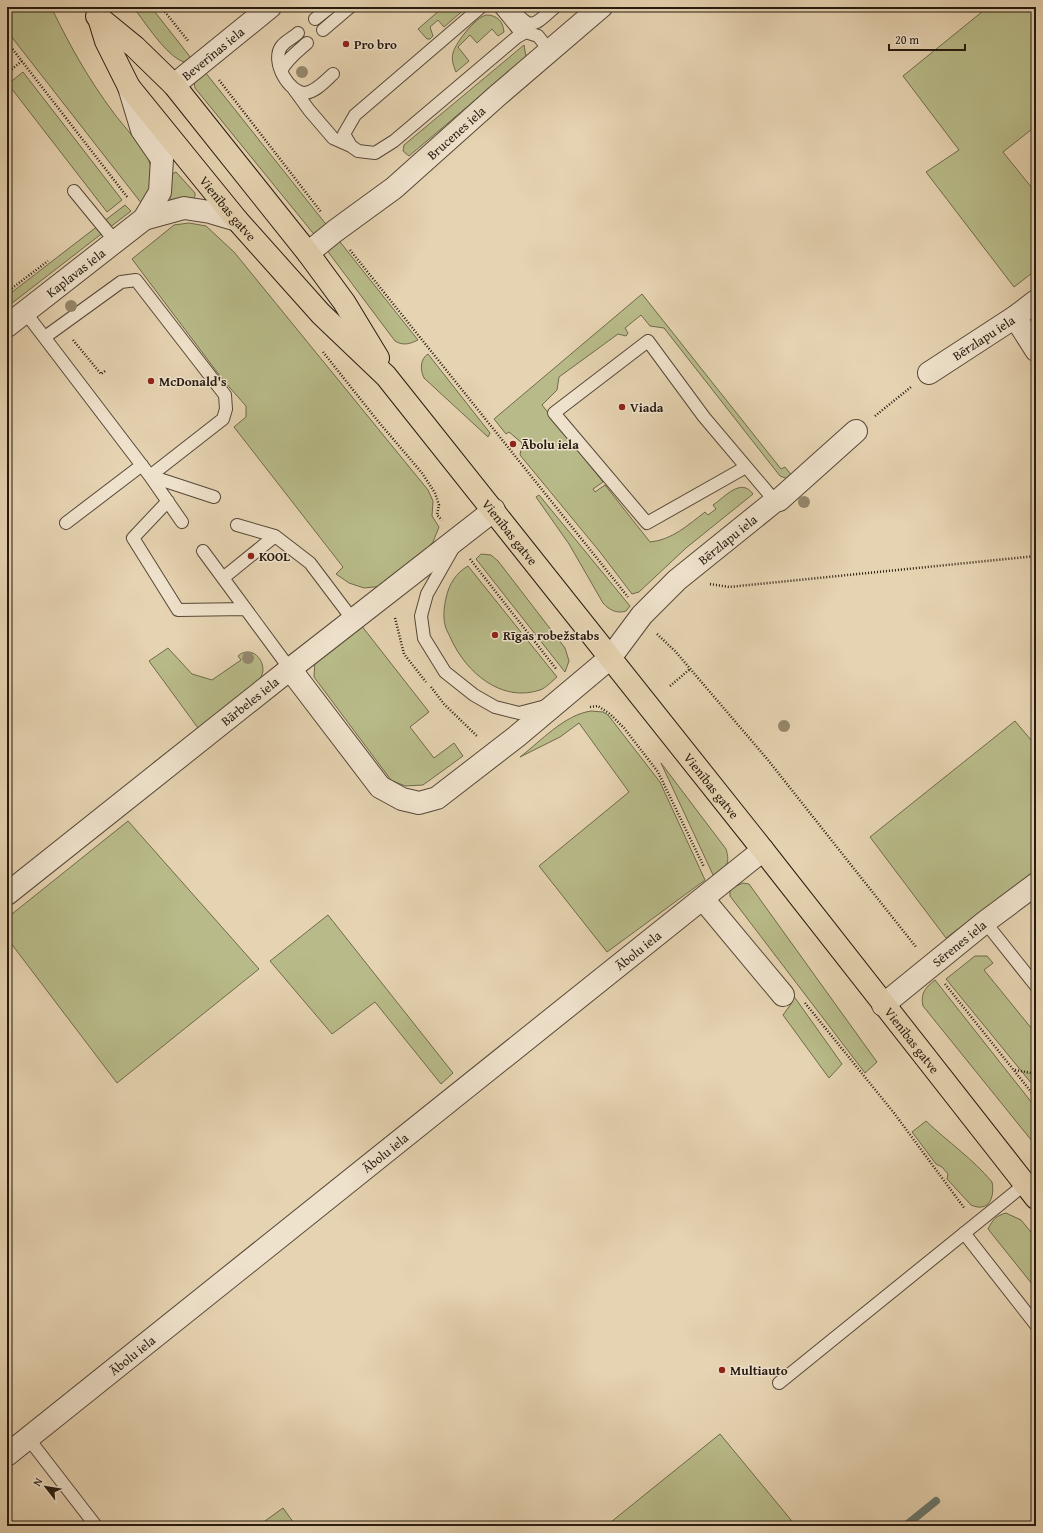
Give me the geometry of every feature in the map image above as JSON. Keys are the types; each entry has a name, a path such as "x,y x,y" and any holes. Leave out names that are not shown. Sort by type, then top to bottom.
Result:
{"highway":[{"name":"Vienības gatve","path":"95,13 135,47 174,85 308,253 344,302 375,353 386,376"},
{"name":"Vienības gatve","path":"95,13 106,41 129,87 237,220 321,314 386,376 763,850 1030,1191"}],"street":[{"name":"Beverīnas iela","path":"174,85 270,7"},
{"name":"Brucenes iela","path":"308,253 335,231 394,188 550,51 590,11"},
{"name":"Kaplavas iela","path":"129,87 142,130 162,159 160,192 144,219"},
{"name":"Kaplavas iela","path":"7,326 144,219 184,208 210,212 237,220"},
{"name":"Bērzlapu iela","path":"929,373 1015,317 1036,301"},
{"path":"1015,317 1036,350"},
{"name":"Bērzlapu iela","path":"290,669 380,787 402,799 419,803 437,798 516,737 610,658 642,615 678,580 775,501 779,500 856,431"},
{"name":"Bārbeles iela","path":"7,894 290,669 494,510"},
{"name":"Ābolu iela","path":"7,1455 763,850"},
{"name":"Sērenes iela","path":"883,1005 985,922 1036,884"},
{"path":"709,893 792,997"}],"lane":[{"path":"315,20 330,7"},
{"path":"323,30 350,7"},
{"path":"351,146 344,134 355,114 481,7"},
{"path":"500,7 522,34"},
{"path":"511,7 522,20 530,24 536,23 555,7"},
{"path":"298,33 281,47 277,60 282,75 333,138 351,146 358,151 375,153 394,141 522,34 526,32 538,36 550,51"},
{"path":"281,71 284,64 293,54 307,43"},
{"path":"291,85 298,91 305,93 314,90 333,74"},
{"path":"74,191 115,241"},
{"path":"45,337 121,282 136,280 226,395 226,409 223,419 150,476"},
{"path":"25,312 142,465 182,522"},
{"path":"746,467 647,522 554,413 648,341 704,416 775,501"},
{"path":"66,523 142,465"},
{"path":"150,476 214,497"},
{"path":"168,501 133,538 178,610 246,609"},
{"path":"237,525 275,536 310,563 353,620"},
{"path":"223,578 275,536"},
{"path":"459,536 427,594 421,616 424,638 445,672 474,696 495,707 519,713 543,708 572,689"},
{"path":"204,551 290,669"},
{"path":"985,922 1036,986"},
{"path":"778,1382 964,1232 976,1223 1030,1191"},
{"path":"964,1232 1036,1325"},
{"path":"28,1438 96,1526"}],"path":[{"path":"161,7 335,231 660,638 675,651 768,760 1036,1098"},
{"path":"7,42 144,219"},
{"path":"7,73 22,61"},
{"path":"71,338 101,374 104,371"},
{"path":"318,346 377,420 422,473 435,493 439,505 437,516 459,536 469,557 529,636 572,689"},
{"path":"856,431 929,373"},
{"path":"678,580 729,587 1036,556"},
{"path":"670,686 690,669"},
{"path":"624,728 658,772 708,875 709,893"},
{"path":"792,997 894,1113 976,1223"},
{"path":"1014,1070 1036,1074"}],"green space":[{"path":"7,7 49,7 54,13 74,52 96,88 148,158 152,180 142,204 7,31"},
{"path":"133,7 151,7 191,58 184,62 177,59 170,53 156,38"},
{"path":"440,7 467,7 444,27 438,20 430,27 433,36 430,39 427,39 418,29 441,9"},
{"path":"988,7 1036,7 1036,126 1003,152 1036,193 1036,270 1014,287 926,172 959,150 903,76"},
{"path":"486,15 499,19 504,32 498,36 492,29 477,43 470,35 458,47 469,61 456,72 452,58 455,48 472,25"},
{"path":"524,45 526,57 409,156 403,151 404,145"},
{"path":"23,72 122,200 107,212 8,84"},
{"path":"205,72 418,340 406,344 401,344 395,341 326,249 195,88 194,82"},
{"path":"176,172 195,193 193,199 170,199 169,195 172,174"},
{"path":"125,205 131,211 7,307 7,296"},
{"path":"189,223 206,226 234,252 428,490 433,501 432,516 439,527 433,542 408,567 383,586 364,588 349,583 336,574 343,567 234,427 246,417 246,406 223,380 132,259 174,225"},
{"path":"642,294 781,469 785,467 793,477 788,479 780,476 664,328 650,326 641,315 625,328 628,333 626,336 618,334 559,377 557,390 542,405 603,482 593,489 595,492 605,485 650,542 658,541 673,535 705,512 708,515 716,509 713,505 733,490 743,487 748,489 753,494 686,548 639,592 632,594 600,552 520,455 522,443 509,432 506,434 494,419"},
{"path":"428,354 490,433 488,437 424,378 422,372 422,362"},
{"path":"539,495 630,606 626,611 613,611 603,603 569,544 536,497"},
{"path":"481,554 491,555 498,561 565,648 569,661 565,672 476,559"},
{"path":"468,566 557,677 544,688 526,693 512,692 499,688 486,682 475,673 458,651 445,627 444,608 447,593 451,584 460,572"},
{"path":"361,625 429,712 410,727 434,758 454,743 463,756 423,785 405,786 391,780 314,677 315,660"},
{"path":"168,648 192,674 212,680 241,660 238,656 247,652 255,654 261,660 263,672 258,682 172,757 153,763 198,728 149,661"},
{"path":"591,711 603,712 608,715 660,782 705,880 607,952 539,866 629,792 579,723 560,737 520,757 562,723 581,713"},
{"path":"1015,721 1036,746 1036,870 946,938 870,837"},
{"path":"661,763 726,849 728,859 726,865 714,877"},
{"path":"128,821 259,969 117,1083 7,938 7,918"},
{"path":"743,883 749,884 877,1062 865,1073 730,896 730,891 734,887"},
{"path":"328,915 453,1073 441,1084 375,1002 332,1034 270,961"},
{"path":"975,956 987,956 993,963 984,970 1036,1034 1036,1082 1032,1084 946,979"},
{"path":"935,980 1036,1108 1036,1146 923,1006 922,997 924,991"},
{"path":"793,995 842,1064 829,1078 783,1015 791,1004"},
{"path":"926,1121 969,1158 992,1182 993,1193 986,1205 977,1207 971,1205 947,1179 948,1174 942,1167 936,1164 912,1132"},
{"path":"1006,1213 1021,1220 1036,1238 1036,1289 988,1229 995,1218"},
{"path":"720,1434 796,1526 606,1526"},
{"path":"283,1508 296,1526 258,1526"}],"waterway":[{"path":"905,1526 936,1501"}],"place":[{"name":"Pro bro","path":"346,44"},
{"name":"McDonald's","path":"151,381"},
{"name":"Viada","path":"622,407"},
{"name":"Ābolu iela","path":"513,444"},
{"name":"KOOL","path":"251,556"},
{"name":"Rīgas robežstabs","path":"495,635"},
{"name":"Multiauto","path":"722,1370"}]}
